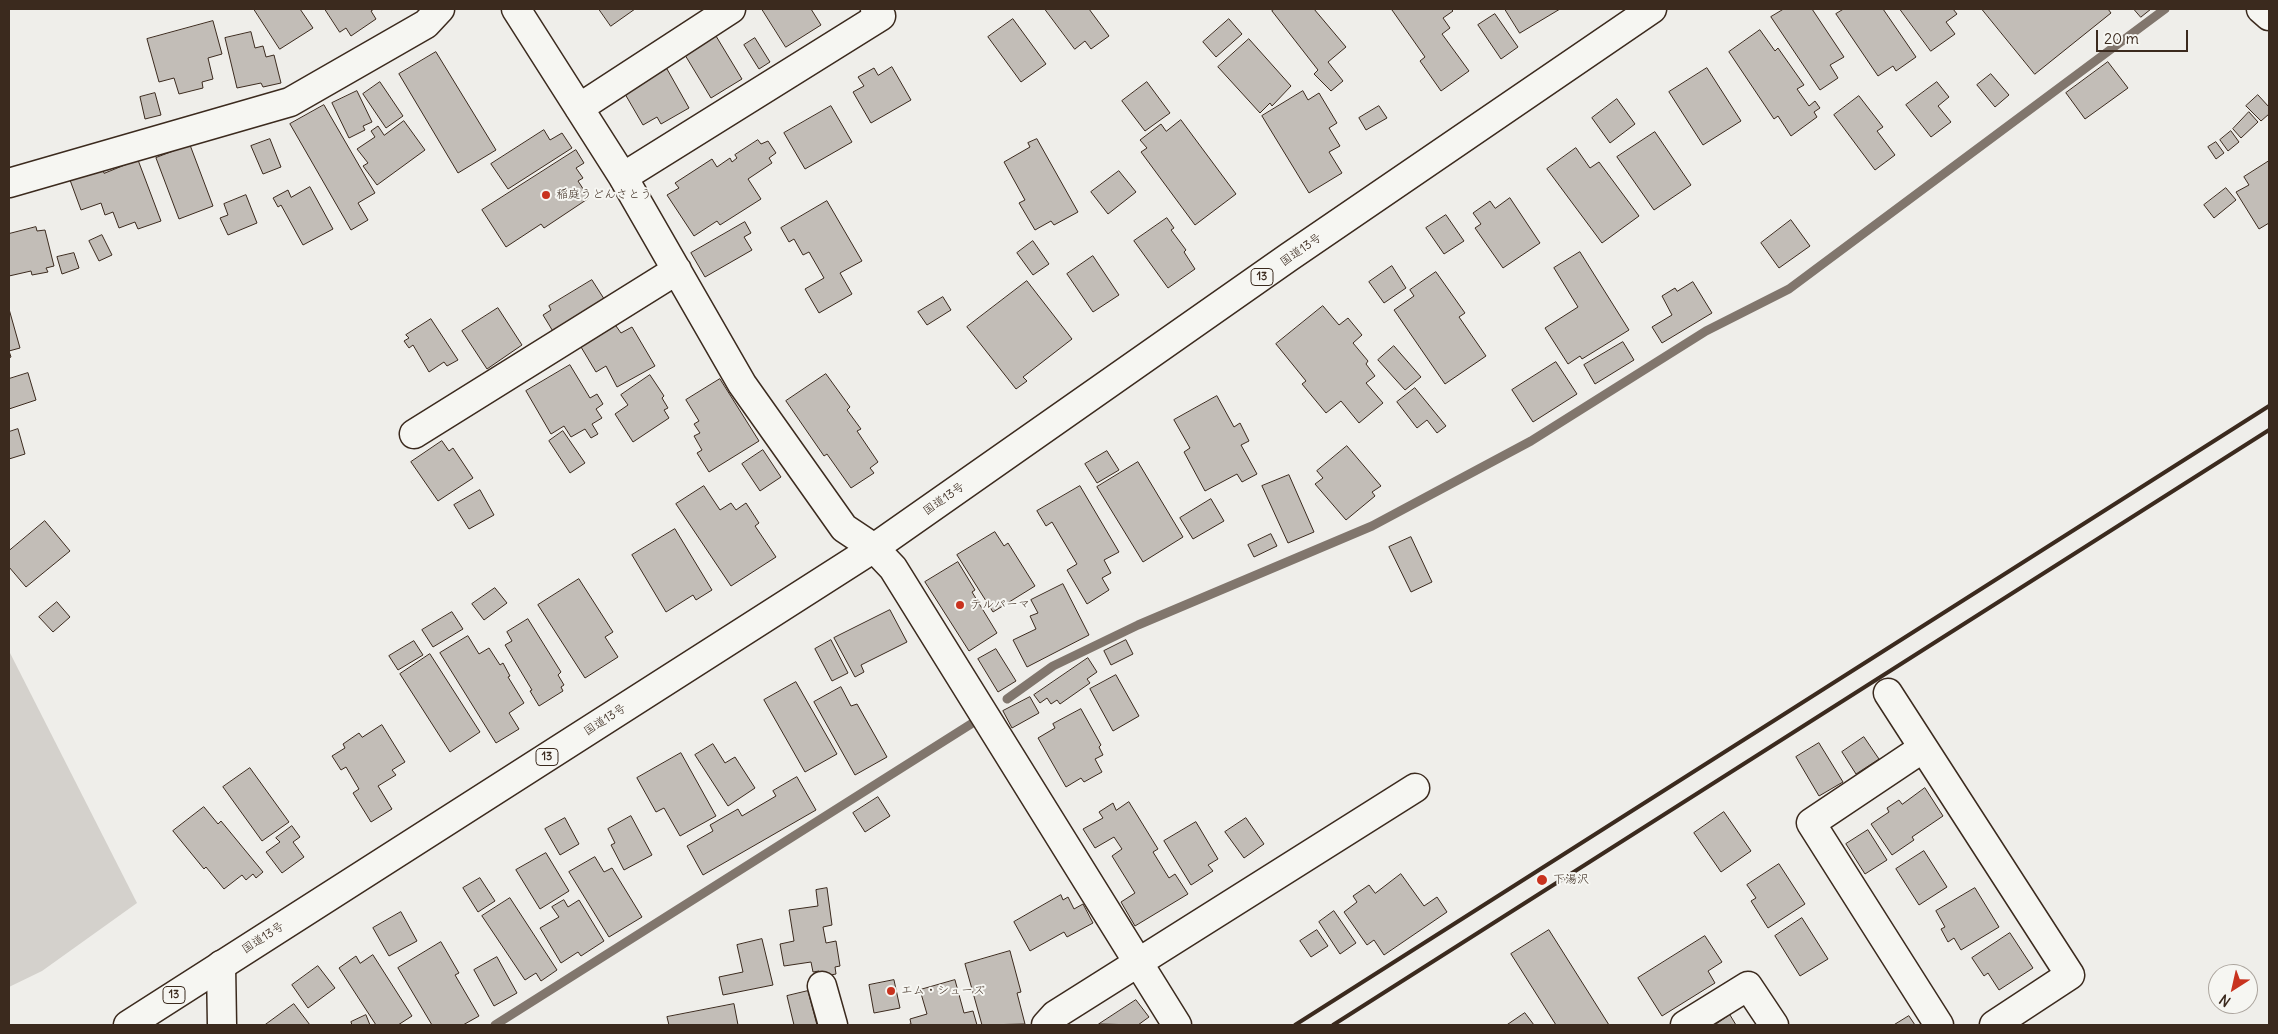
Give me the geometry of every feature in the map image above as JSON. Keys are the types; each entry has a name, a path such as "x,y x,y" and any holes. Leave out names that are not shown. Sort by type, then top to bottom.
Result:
{"main road":[{"path":"9,182 290,102 426,24 440,9"},
{"path":"516,9 623,177 742,384 844,528 874,548 893,568 1177,1025"},
{"path":"579,108 731,9"},
{"path":"623,177 881,16 876,9"},
{"name":"国道13号","path":"221,965 874,548 1297,252 1652,9"},
{"path":"2261,9 2269,16"},
{"path":"414,434 677,270"},
{"path":"1888,694 2070,975 1994,1025"},
{"path":"1924,748 1811,824 1939,1025"},
{"path":"1046,1025 1055,1015 1415,788"},
{"path":"221,965 222,1025"},
{"name":"13","path":"128,1025 221,965"},
{"path":"822,986 833,1025"},
{"path":"1685,1025 1748,986 1774,1025"}],"shaded area":[{"path":"9,651 137,903 42,971 9,987"}],"building":[{"path":"254,9 300,9 313,28 280,49"},
{"path":"325,9 374,9 371,11 376,19 351,36 346,28 340,32"},
{"path":"599,9 635,9 611,26"},
{"path":"762,9 811,9 821,25 786,47"},
{"path":"1045,9 1089,9 1109,36 1091,49 1085,41 1075,49"},
{"path":"1275,9 1314,9 1346,47 1328,62 1343,81 1331,91 1314,74 1318,70 1272,11"},
{"path":"1451,9 1453,11 1443,18 1450,28 1442,34 1469,71 1441,91 1420,61 1425,57 1392,10"},
{"path":"1505,9 1560,9 1520,33"},
{"path":"1784,9 1812,9 1844,57 1830,65 1838,78 1820,90 1771,17"},
{"path":"1844,9 1883,9 1916,57 1896,71 1893,66 1878,76 1836,14"},
{"path":"1900,9 1953,9 1957,14 1946,22 1955,34 1931,51"},
{"path":"1982,9 2108,9 2111,13 2035,74"},
{"path":"2134,9 2151,9 2141,17"},
{"path":"1495,14 1518,47 1501,59 1478,25"},
{"path":"1013,19 1046,64 1021,82 988,37"},
{"path":"1229,19 1242,34 1216,57 1203,42"},
{"path":"213,21 222,54 208,58 213,79 202,82 203,88 179,94 174,78 159,82 147,39"},
{"path":"1760,30 1775,51 1778,48 1804,85 1797,89 1809,106 1815,101 1820,108 1814,112 1817,117 1791,136 1778,116 1774,119 1729,52"},
{"path":"251,32 255,48 263,46 266,57 274,55 281,83 263,87 261,83 237,88 225,38"},
{"path":"716,36 742,79 711,98 685,55"},
{"path":"755,38 770,62 759,69 744,45"},
{"path":"1249,39 1291,86 1272,106 1270,103 1260,113 1218,67"},
{"path":"436,52 496,150 458,173 399,74"},
{"path":"2108,62 2128,88 2085,119 2066,93"},
{"path":"892,67 911,100 871,123 853,92 864,86 858,77 874,68 878,75"},
{"path":"1707,68 1741,121 1703,145 1669,92"},
{"path":"667,69 689,108 661,124 657,117 643,125 625,94"},
{"path":"1991,74 2009,95 1995,107 1977,85"},
{"path":"380,82 403,116 386,128 363,94"},
{"path":"1147,82 1170,113 1145,131 1122,101"},
{"path":"1937,82 1949,97 1938,106 1951,122 1931,137 1906,105"},
{"path":"357,91 372,122 363,126 365,130 349,138 332,103"},
{"path":"1303,91 1308,100 1319,93 1337,123 1329,128 1340,146 1329,152 1342,173 1309,193 1262,116"},
{"path":"155,93 161,115 145,119 140,97"},
{"path":"2258,95 2269,107 2269,114 2261,121 2246,106"},
{"path":"1859,96 1883,127 1877,131 1895,155 1875,170 1834,115"},
{"path":"1617,99 1635,124 1610,143 1592,118"},
{"path":"324,105 375,193 358,203 368,220 351,230 290,124"},
{"path":"831,106 852,142 805,169 784,133"},
{"path":"1379,106 1387,118 1366,130 1359,118"},
{"path":"2249,112 2258,122 2241,138 2233,129"},
{"path":"1181,120 1236,194 1195,225 1141,152 1147,148 1140,140 1161,124 1166,131"},
{"path":"404,121 425,150 377,185 363,166 368,163 357,149 375,137 371,131 378,126 384,135"},
{"path":"544,130 550,140 562,133 572,148 508,189 491,164"},
{"path":"2231,131 2239,142 2228,151 2220,140"},
{"path":"1655,132 1691,185 1654,210 1617,157"},
{"path":"270,139 281,167 263,174 251,146"},
{"path":"1037,139 1078,212 1054,225 1051,221 1035,230 1019,203 1025,200 1004,162 1030,147 1028,143"},
{"path":"758,140 761,144 768,141 776,153 769,158 772,163 748,179 761,199 720,225 717,221 694,236 667,195 679,188 675,183 712,159 717,167 730,158 732,162 737,158 735,155"},
{"path":"2216,142 2224,153 2216,159 2208,147"},
{"path":"190,145 213,206 179,219 156,158"},
{"path":"1576,148 1590,168 1599,162 1639,216 1602,243 1547,169"},
{"path":"576,150 584,163 576,168 583,178 578,181 589,198 544,228 541,224 506,247 482,210"},
{"path":"138,160 161,221 138,229 135,222 119,228 113,212 105,215 101,203 81,210 70,180 102,168 104,173"},
{"path":"2269,161 2269,223 2259,229 2236,192 2249,185 2244,177"},
{"path":"1119,171 1136,192 1108,214 1091,192"},
{"path":"310,187 333,229 303,245 281,205 278,207 273,198 288,190 291,197"},
{"path":"2226,188 2236,200 2214,218 2204,205"},
{"path":"246,195 257,223 228,235 220,218 228,215 224,204"},
{"path":"1510,198 1540,243 1503,268 1475,228 1481,224 1473,213 1490,201 1495,208"},
{"path":"827,201 862,261 840,273 852,294 819,313 805,289 824,278 809,252 803,255 794,239 789,242 781,228"},
{"path":"1446,215 1464,241 1444,254 1426,228"},
{"path":"1167,218 1174,228 1171,230 1186,250 1184,252 1195,269 1168,288 1134,241"},
{"path":"1791,220 1810,246 1779,268 1761,243"},
{"path":"745,222 751,233 744,237 752,250 705,277 691,253"},
{"path":"36,227 37,231 45,230 54,266 46,268 48,272 32,275 31,271 9,276 9,234"},
{"path":"102,235 112,255 99,261 89,241"},
{"path":"1033,241 1049,264 1033,275 1017,253"},
{"path":"1580,252 1629,330 1582,359 1580,356 1568,364 1545,328 1578,307 1554,268"},
{"path":"74,253 79,268 62,274 57,257"},
{"path":"1093,256 1119,295 1093,312 1067,274"},
{"path":"1392,266 1406,288 1384,303 1369,282"},
{"path":"1436,272 1465,313 1459,317 1486,356 1445,384 1394,310 1414,296 1410,290"},
{"path":"592,280 608,305 554,333 543,315 551,310 549,306"},
{"path":"1027,281 1072,339 1023,377 1027,381 1016,389 967,327"},
{"path":"1693,282 1712,313 1662,343 1652,327 1672,315 1662,296 1675,288 1677,291"},
{"path":"943,297 951,310 927,325 918,312"},
{"path":"1323,306 1339,325 1348,318 1362,335 1353,343 1368,361 1366,364 1375,376 1366,383 1383,403 1359,423 1341,401 1326,413 1302,384 1306,381 1276,344"},
{"path":"498,308 522,345 487,369 462,331"},
{"path":"9,309 20,348 9,351"},
{"path":"431,319 458,360 447,366 444,362 429,372 413,345 409,348 404,341 409,338 406,335"},
{"path":"616,326 621,333 632,327 655,366 617,387 606,366 596,372 581,347"},
{"path":"1623,342 1634,360 1595,384 1584,365"},
{"path":"1394,346 1421,377 1405,390 1378,360"},
{"path":"1556,362 1577,394 1533,422 1512,390"},
{"path":"570,365 590,398 597,394 603,404 596,409 602,418 592,424 598,434 591,438 585,429 571,437 564,426 551,434 526,391"},
{"path":"28,373 36,400 9,409 9,379"},
{"path":"826,374 850,407 847,410 861,429 857,431 878,462 870,468 874,473 851,488 827,454 824,456 786,401"},
{"path":"650,375 664,396 662,398 668,408 664,410 669,418 633,442 615,414 628,405 621,395"},
{"path":"720,379 759,441 709,472 697,453 702,450 694,436 700,433 694,424 699,421 686,400"},
{"path":"1415,388 1446,426 1437,433 1427,420 1417,428 1397,402"},
{"path":"1217,396 1234,427 1240,423 1249,441 1241,445 1257,474 1242,482 1237,474 1205,491 1184,452 1190,448 1174,420"},
{"path":"18,429 25,454 9,459 9,432"},
{"path":"563,431 585,463 570,473 549,441"},
{"path":"442,441 449,451 453,448 473,478 438,501 411,462"},
{"path":"1347,446 1381,486 1372,492 1375,496 1346,520 1315,484 1323,478 1317,471"},
{"path":"763,450 781,477 760,491 742,464"},
{"path":"1107,451 1119,470 1097,483 1085,464"},
{"path":"1138,462 1183,537 1143,562 1097,487"},
{"path":"1289,475 1314,532 1288,543 1262,486"},
{"path":"704,486 720,510 731,503 736,510 746,503 759,523 755,526 776,557 731,586 676,504"},
{"path":"1080,486 1119,552 1104,560 1111,573 1102,578 1109,590 1087,604 1067,570 1077,564 1052,522 1046,526 1037,511"},
{"path":"480,490 494,515 469,529 454,505"},
{"path":"1211,499 1224,521 1193,539 1180,518"},
{"path":"45,521 70,551 26,587 9,567 9,551"},
{"path":"675,529 712,590 696,600 693,595 666,612 632,555"},
{"path":"995,532 1004,546 1008,543 1035,586 993,612 957,555"},
{"path":"1271,534 1277,546 1254,557 1248,545"},
{"path":"1411,537 1432,582 1411,592 1389,547"},
{"path":"958,562 975,590 972,592 997,633 969,651 925,582"},
{"path":"579,579 613,632 605,637 618,657 585,678 538,605"},
{"path":"1063,584 1089,635 1027,667 1013,640 1036,629 1030,616 1038,613 1031,600"},
{"path":"495,588 507,603 484,620 472,604"},
{"path":"57,602 70,617 53,632 39,617"},
{"path":"890,610 907,642 861,665 864,672 855,677 834,638"},
{"path":"452,612 463,629 433,647 422,630"},
{"path":"528,619 561,672 558,675 564,685 561,687 563,691 539,706 530,691 532,690 505,645 512,641 507,632"},
{"path":"468,636 479,654 489,648 500,665 503,663 510,676 508,677 524,703 509,713 519,729 496,743 440,653"},
{"path":"831,640 848,673 832,681 815,649"},
{"path":"1126,640 1133,654 1111,665 1104,651"},
{"path":"414,641 423,655 398,670 389,656"},
{"path":"996,649 1016,681 998,692 978,659"},
{"path":"430,654 480,732 450,752 400,674"},
{"path":"1088,658 1097,672 1087,679 1090,683 1060,704 1057,700 1051,704 1047,698 1040,703 1034,695"},
{"path":"1116,675 1139,716 1113,731 1090,689"},
{"path":"796,682 837,754 805,772 764,700"},
{"path":"841,687 851,706 857,704 887,757 855,775 814,702"},
{"path":"1030,697 1039,713 1012,728 1003,711"},
{"path":"1081,709 1101,745 1099,747 1103,755 1095,759 1102,772 1084,782 1081,778 1066,787 1038,738 1055,728 1053,724"},
{"path":"382,725 405,762 392,770 396,775 378,786 392,809 371,822 353,793 359,789 346,767 341,770 332,756 345,748 343,744 359,733 362,737"},
{"path":"1864,737 1879,759 1856,774 1842,752"},
{"path":"1819,743 1843,782 1819,796 1796,757"},
{"path":"713,744 725,763 735,757 755,788 728,806 695,755"},
{"path":"681,753 716,816 680,836 664,808 656,812 637,778"},
{"path":"250,768 289,822 262,841 223,787"},
{"path":"797,777 816,810 703,875 687,846 713,831 710,825 738,809 742,816 776,796 773,791"},
{"path":"1925,788 1943,816 1912,837 1914,840 1892,855 1871,824 1889,812 1887,808 1899,800 1902,804"},
{"path":"878,797 890,816 865,832 853,813"},
{"path":"1129,802 1158,849 1153,852 1169,878 1175,874 1188,894 1135,926 1121,902 1135,893 1112,856 1122,849 1114,837 1095,848 1083,829 1103,818 1099,812 1113,803 1116,810"},
{"path":"204,807 218,824 221,821 263,872 256,878 253,874 246,880 242,875 224,889 206,867 204,869 173,831"},
{"path":"1724,812 1751,851 1721,872 1694,833"},
{"path":"631,816 652,855 624,870 611,845 615,843 608,829"},
{"path":"565,818 579,844 560,855 545,829"},
{"path":"1246,818 1264,844 1244,858 1225,832"},
{"path":"1196,822 1218,859 1208,865 1213,871 1191,885 1164,841"},
{"path":"292,826 300,837 293,842 304,857 282,873 266,852 280,842 276,838"},
{"path":"1868,830 1887,860 1865,874 1846,844"},
{"path":"1924,851 1947,887 1919,905 1896,869"},
{"path":"546,853 569,891 540,909 516,870"},
{"path":"595,857 604,872 612,868 642,917 609,937 569,872"},
{"path":"1779,864 1805,904 1768,928 1751,901 1756,898 1747,885"},
{"path":"1401,874 1424,906 1437,897 1447,912 1384,955 1374,940 1367,945 1344,912 1357,902 1353,896 1369,885 1375,893"},
{"path":"480,878 495,901 478,912 463,888"},
{"path":"827,888 832,925 823,927 826,943 836,941 840,966 835,967 836,974 820,977 819,971 813,972 811,962 784,966 780,944 794,941 789,910 818,906 816,890"},
{"path":"1975,888 1999,927 1961,950 1954,938 1948,942 1941,929 1945,927 1936,911"},
{"path":"1061,895 1063,900 1068,897 1074,909 1083,904 1093,923 1067,937 1064,932 1030,951 1014,922"},
{"path":"510,898 557,970 541,981 536,973 525,980 482,916"},
{"path":"564,900 568,907 579,900 604,941 581,956 578,952 561,963 540,928 559,917 552,907"},
{"path":"1334,911 1356,943 1340,954 1319,922"},
{"path":"401,912 417,941 389,956 373,928"},
{"path":"1802,918 1828,959 1800,976 1775,936"},
{"path":"1317,930 1328,946 1311,957 1300,941"},
{"path":"1549,930 1609,1025 1556,1025 1511,954"},
{"path":"2010,933 2033,968 1999,990 1988,973 1984,976 1972,958"},
{"path":"1705,936 1722,962 1708,971 1715,983 1662,1016 1638,978"},
{"path":"762,939 773,985 723,995 719,977 743,972 737,945"},
{"path":"441,942 459,973 455,975 479,1016 463,1025 432,1025 398,968"},
{"path":"1010,951 1021,992 1017,993 1025,1024 982,1025 965,964"},
{"path":"373,955 412,1016 398,1025 376,1025 339,968 356,956 360,963"},
{"path":"497,957 517,993 494,1006 474,970"},
{"path":"318,966 335,988 308,1008 292,985"},
{"path":"894,980 900,1008 874,1013 869,985"},
{"path":"955,980 964,1013 973,1011 977,1025 906,1025 911,1024 910,1019 927,1014 920,990"},
{"path":"808,991 817,1025 794,1025 787,996"},
{"path":"1136,1000 1149,1017 1138,1025 1099,1024"},
{"path":"294,1004 310,1025 265,1025"},
{"path":"734,1004 738,1025 669,1025 667,1017"},
{"path":"1525,1013 1534,1025 1507,1025"},
{"path":"366,1015 370,1025 352,1025 351,1022"},
{"path":"1730,1015 1736,1025 1715,1025"},
{"path":"1909,1016 1915,1025 1894,1025"}],"waterway":[{"path":"1007,699 1053,666 1138,625 1372,526 1531,441 1706,331 1789,289 2165,9"},
{"path":"495,1025 971,724"}],"railway":[{"path":"1295,1025 2269,406"},
{"path":"1333,1025 2269,430"}],"place":[{"name":"稲庭うどんさとう","path":"546,195"},
{"name":"テルパーマ","path":"960,605"},
{"name":"下湯沢","path":"1542,880"},
{"name":"エム・シューズ","path":"891,991"}]}
